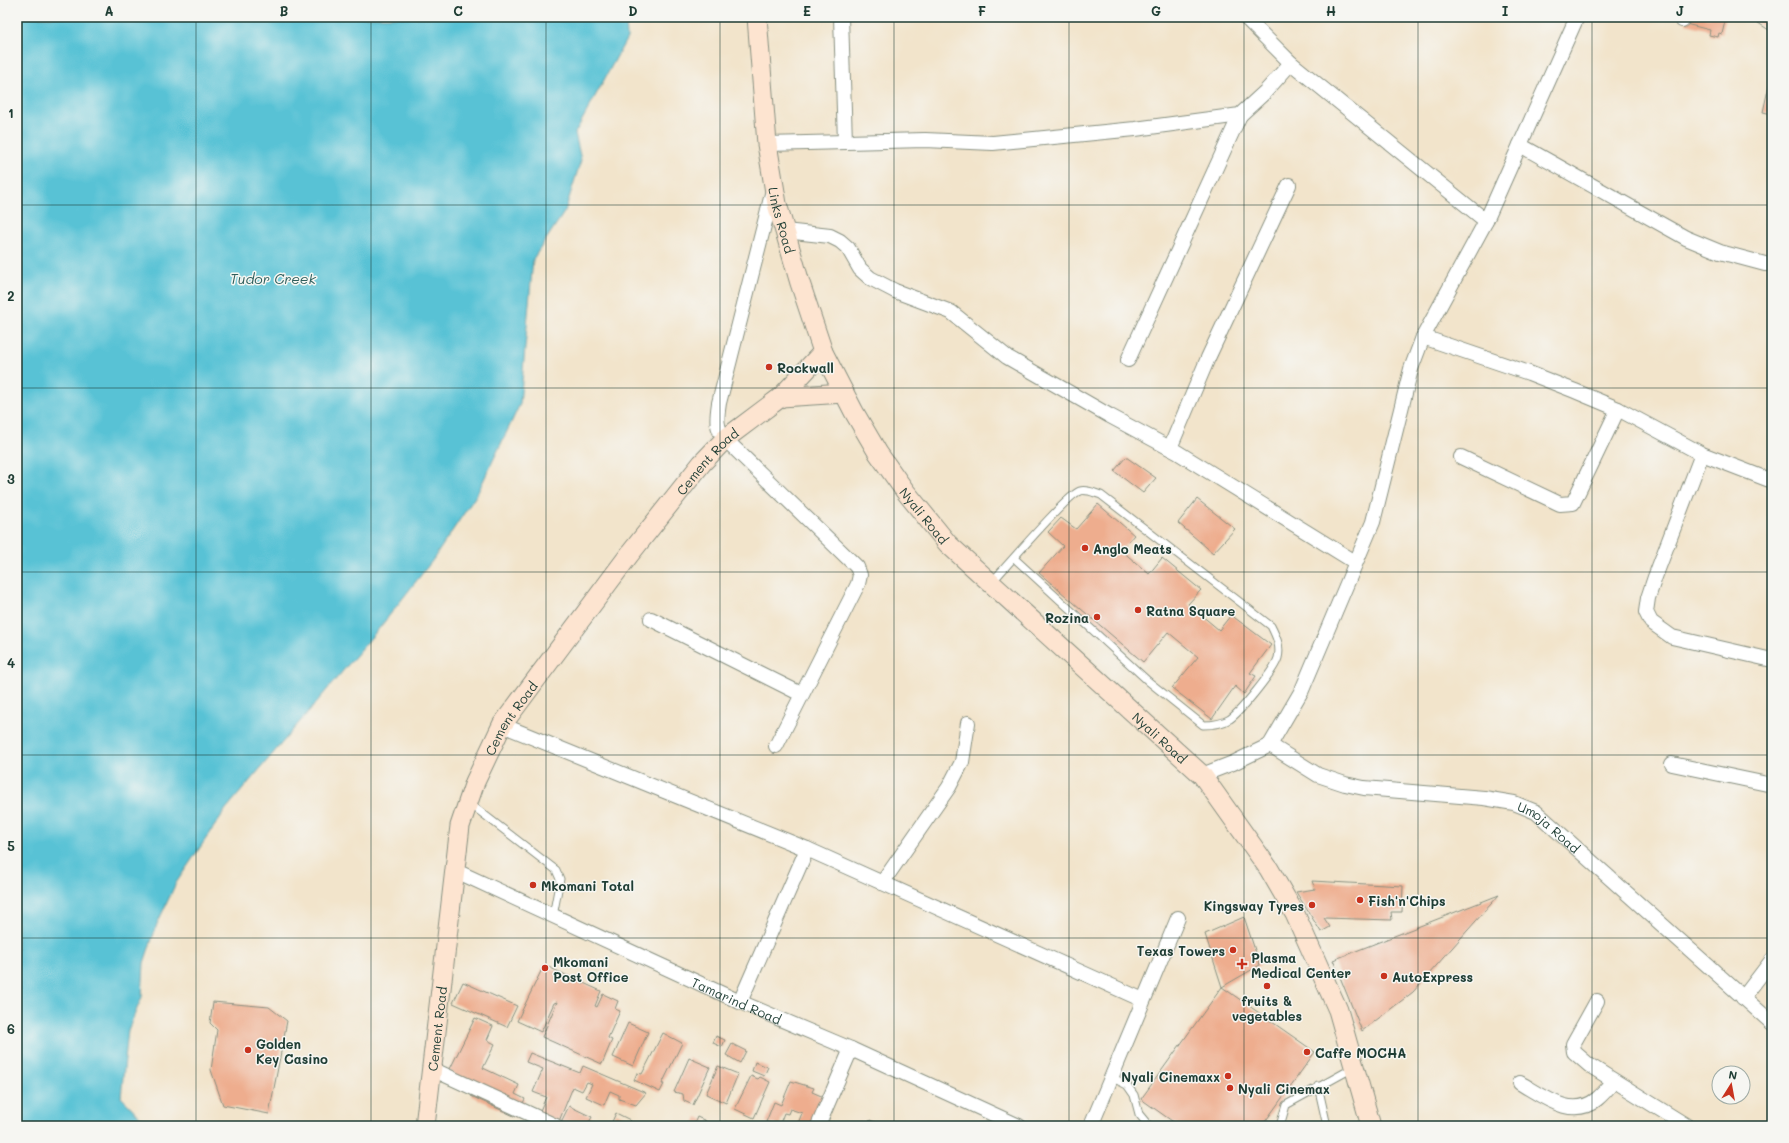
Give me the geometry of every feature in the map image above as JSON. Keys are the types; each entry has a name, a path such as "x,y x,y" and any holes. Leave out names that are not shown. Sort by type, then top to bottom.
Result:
{"main road":[{"name":"Links Road","path":"757,17 767,144 774,185 785,231 800,283 823,352 854,412"},
{"name":"Cement Road","path":"425,1126 456,871 460,826 468,802 502,725 629,555 702,463 724,439 781,397 823,352"},
{"path":"781,397 844,393"},
{"name":"Nyali Road","path":"854,412 878,453 905,491 948,544 1202,775 1269,869 1296,914 1338,1010 1353,1068 1371,1126"}],"street":[{"path":"841,17 845,142"},
{"path":"1245,17 1291,63 1486,221"},
{"path":"1202,775 1233,763 1270,745 1302,690 1373,522 1409,376 1423,338 1486,221 1577,17"},
{"path":"1128,360 1240,116 1266,92 1291,63"},
{"path":"767,144 925,140 993,143 1135,129 1240,116"},
{"path":"1520,145 1686,238 1720,252 1765,264 1772,264"},
{"path":"774,185 719,403 717,420 720,433 724,439 859,571 858,584 776,746"},
{"path":"1170,448 1212,351 1289,185"},
{"path":"785,231 830,236 840,241 848,248 860,269 870,278 895,291 951,312 1007,357 1110,416 1170,448 1355,562"},
{"path":"1423,338 1529,373 1618,409 1702,454 1772,481"},
{"path":"1462,457 1560,504 1573,503 1618,409"},
{"path":"1702,454 1655,576 1648,598 1646,612 1651,622 1672,637 1772,660"},
{"path":"651,619 801,694"},
{"path":"882,883 949,787 962,762 968,723"},
{"path":"502,725 807,849 1143,1000"},
{"name":"Umoja Road","path":"1270,745 1318,775 1345,784 1364,788 1484,798 1514,803 1536,812 1772,1023"},
{"path":"1672,764 1772,785"},
{"path":"740,1002 807,849"},
{"name":"Tamarind Road","path":"456,871 740,1002 850,1049 1019,1126"},
{"path":"1091,1126 1178,918"},
{"path":"1743,998 1772,960"},
{"path":"1597,1001 1573,1044 1574,1052 1589,1065 1687,1126"},
{"path":"818,1126 850,1049"},
{"path":"432,1069 556,1126"},
{"path":"1520,1083 1562,1106 1575,1108 1586,1106 1597,1099 1614,1081"}],"lane":[{"path":"991,584 1014,558 1066,502 1079,491 1088,490 1101,495 1271,626 1278,641 1278,658 1256,692 1230,719 1214,725 1203,725 1148,681 1014,558"},
{"path":"468,802 556,870 560,879 553,916"},
{"path":"1280,1126 1286,1105 1353,1068"},
{"path":"1111,1077 1127,1085 1134,1095 1139,1114 1150,1126"},
{"path":"1318,1086 1328,1126"}],"water":[{"name":"Tudor Creek","path":"17,17 626,17 627,38 575,133 581,160 565,211 533,259 520,404 477,494 432,561 381,626 226,809 176,883 157,924 144,963 142,997 128,1030 121,1097 149,1126 17,1126"}],"building":[{"path":"1688,17 1726,17 1722,34 1719,33 1718,37 1709,35 1710,30 1686,24"},
{"path":"1749,17 1772,17 1772,32"},
{"path":"1769,85 1772,86 1772,114 1763,112"},
{"path":"1126,457 1156,478 1143,493 1114,471"},
{"path":"1197,499 1235,529 1213,553 1178,523"},
{"name":"Ratna Square","path":"1098,504 1134,535 1121,550 1149,574 1162,558 1201,590 1188,604 1219,630 1231,615 1271,645 1250,673 1256,676 1244,694 1235,686 1212,719 1172,688 1198,657 1168,632 1143,662 1039,573 1063,546 1048,532 1061,518 1076,529"},
{"name":"Fish'n'Chips","path":"1312,881 1403,886 1402,912 1391,912 1392,920 1324,918 1330,927 1321,932 1296,892 1315,889"},
{"name":"AutoExpress","path":"1499,895 1413,992 1362,1031 1333,960"},
{"name":"Texas Towers","path":"1244,917 1260,965 1222,987 1205,934"},
{"path":"544,965 601,991 595,1006 597,1007 603,994 618,1001 615,1009 620,1011 608,1038 612,1040 602,1064 542,1037 557,1002 554,1003 541,1032 517,1021"},
{"path":"463,982 517,1006 507,1027 453,1003"},
{"name":"Nyali Cinemaxx","path":"1222,987 1315,1052 1262,1126 1179,1126 1141,1099"},
{"name":"Golden Key Casino","path":"213,1002 269,1007 287,1021 269,1114 223,1105 211,1070 217,1030 210,1023"},
{"path":"475,1018 493,1026 487,1040 495,1044 483,1068 519,1085 515,1094 525,1099 516,1117 471,1096 474,1089 449,1071"},
{"path":"628,1023 648,1032 633,1066 613,1057"},
{"path":"663,1033 682,1043 662,1084 664,1084 660,1092 634,1080 637,1073 642,1074"},
{"path":"716,1036 725,1040 722,1047 713,1043"},
{"path":"732,1044 746,1051 740,1063 726,1055"},
{"path":"530,1053 580,1073 583,1066 646,1093 636,1105 619,1099 619,1095 610,1091 604,1105 586,1097 592,1084 587,1082 582,1091 573,1087 557,1126 535,1122 546,1097 533,1092 543,1069 526,1062"},
{"path":"689,1058 710,1067 693,1105 684,1101 683,1094 674,1092"},
{"path":"755,1062 768,1067 764,1076 752,1071"},
{"path":"718,1066 738,1074 726,1103 706,1094"},
{"path":"751,1076 758,1079 760,1077 770,1082 754,1118 735,1109"},
{"path":"791,1081 814,1088 812,1092 826,1098 815,1126 797,1126 802,1113 790,1109 788,1114 784,1113 779,1126 766,1122 774,1102 781,1105"},
{"path":"569,1106 592,1117 587,1126 565,1126 560,1124"},
{"path":"616,1113 630,1120 628,1126 610,1126"},
{"path":"697,1117 706,1121 703,1126 693,1126"},
{"path":"870,1120 883,1126 856,1126 859,1121 868,1125"}],"place":[{"name":"Rockwall","path":"769,367"},
{"name":"Anglo Meats","path":"1085,548"},
{"name":"Ratna Square","path":"1138,610"},
{"name":"Rozina","path":"1097,617"},
{"name":"Mkomani Total","path":"533,885"},
{"name":"Fish'n'Chips","path":"1360,900"},
{"name":"Kingsway Tyres","path":"1312,905"},
{"name":"Texas Towers","path":"1233,950"},
{"name":"Plasma Medical Center","path":"1242,964"},
{"name":"Mkomani Post Office","path":"545,968"},
{"name":"AutoExpress","path":"1384,976"},
{"name":"fruits & vegetables","path":"1267,986"},
{"name":"Golden Key Casino","path":"248,1050"},
{"name":"Caffe MOCHA","path":"1307,1052"},
{"name":"Nyali Cinemaxx","path":"1228,1076"},
{"name":"Nyali Cinemax","path":"1230,1088"}]}
